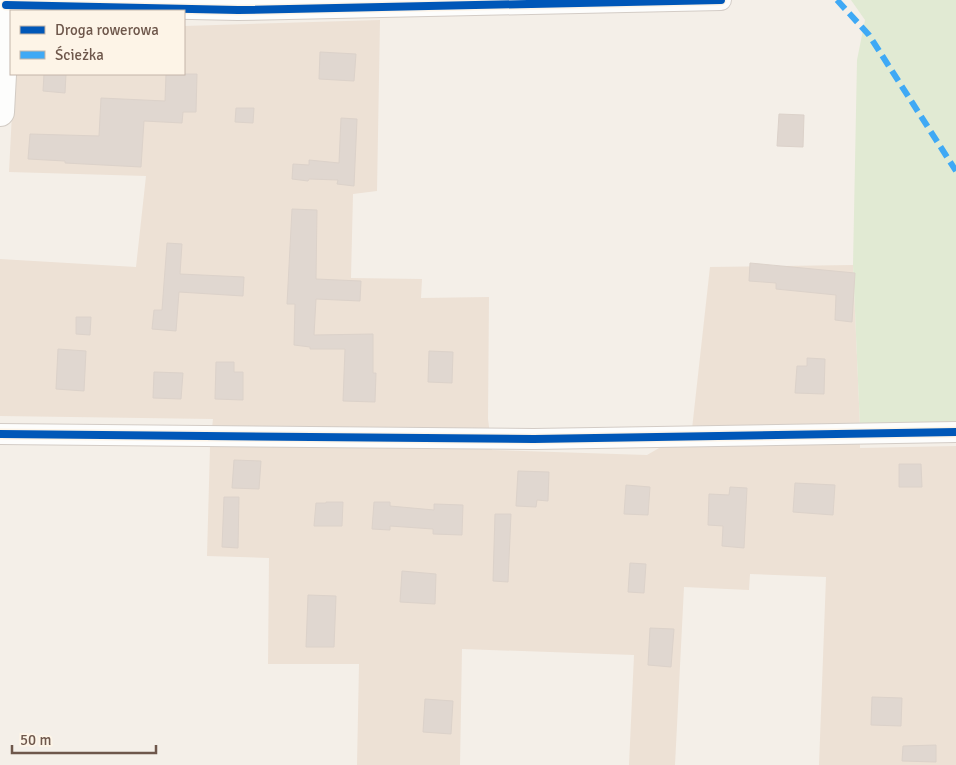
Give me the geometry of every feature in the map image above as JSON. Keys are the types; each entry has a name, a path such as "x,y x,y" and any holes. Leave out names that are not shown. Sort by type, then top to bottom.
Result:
{"street":[{"path":"0,112 6,3 238,10 721,0"},
{"path":"0,434 534,439 956,432"}],"shaded area":[{"path":"380,20 377,191 353,194 351,278 422,279 421,298 489,297 488,419 492,450 647,455 692,429 710,267 853,265 860,448 956,446 956,765 819,765 826,577 750,574 749,590 684,587 675,765 629,765 634,655 462,649 460,765 357,765 359,664 268,664 269,558 207,556 210,447 213,419 0,416 0,259 136,267 146,176 9,172 14,75 185,75 185,26"}],"green space":[{"path":"851,0 956,0 956,425 860,427 853,265 857,60 865,20"}],"building":[{"path":"320,52 356,54 354,81 319,79"},
{"path":"197,74 196,112 183,112 182,123 144,121 141,167 28,159 30,134 99,136 101,98 165,101 166,75"},
{"path":"44,75 66,75 65,93 43,91"},
{"path":"236,108 254,108 253,123 235,122"},
{"path":"779,114 804,115 803,147 777,146"},
{"path":"341,118 357,119 354,186 337,184 338,180 309,179 308,181 292,179 293,164 309,165 309,160 339,163"},
{"path":"292,209 317,210 316,279 361,281 360,301 316,299 314,335 373,334 373,373 376,373 375,402 343,401 345,349 310,349 310,347 294,345 295,304 287,304"},
{"path":"167,243 182,244 180,274 244,277 243,296 179,292 176,331 152,329 154,310 162,310"},
{"path":"750,263 855,273 852,322 835,320 836,295 776,289 776,283 749,281"},
{"path":"76,317 91,317 90,335 76,334"},
{"path":"58,349 86,351 84,391 56,389"},
{"path":"429,351 453,352 452,383 428,382"},
{"path":"807,358 825,359 824,394 795,393 797,366 807,366"},
{"path":"216,362 234,362 234,372 243,372 243,400 215,399"},
{"path":"154,372 183,373 181,399 153,398"},
{"path":"234,460 261,461 259,489 232,488"},
{"path":"899,464 921,464 922,487 899,487"},
{"path":"518,471 549,472 548,501 537,500 536,507 516,506"},
{"path":"795,483 835,485 833,515 793,512"},
{"path":"626,485 650,487 648,515 624,514"},
{"path":"730,487 747,488 744,548 722,546 723,526 708,525 709,494 729,495"},
{"path":"224,497 239,497 238,548 222,547"},
{"path":"343,502 342,526 314,526 316,503"},
{"path":"374,502 390,502 390,506 434,510 434,504 463,505 462,535 433,534 433,529 390,526 390,530 372,529"},
{"path":"495,514 511,514 508,582 493,581"},
{"path":"630,563 646,564 644,593 628,592"},
{"path":"402,571 436,574 435,604 400,602"},
{"path":"308,595 336,596 334,647 306,647"},
{"path":"650,628 674,629 671,667 648,665"},
{"path":"872,697 902,698 901,726 871,725"},
{"path":"425,699 453,701 451,734 423,732"},
{"path":"936,745 936,762 902,761 903,746"}],"marked path":[{"path":"837,0 869,35 956,171"}],"cycle path":[{"path":"6,5 238,10 721,0"},
{"path":"0,434 534,439 956,432"}]}
